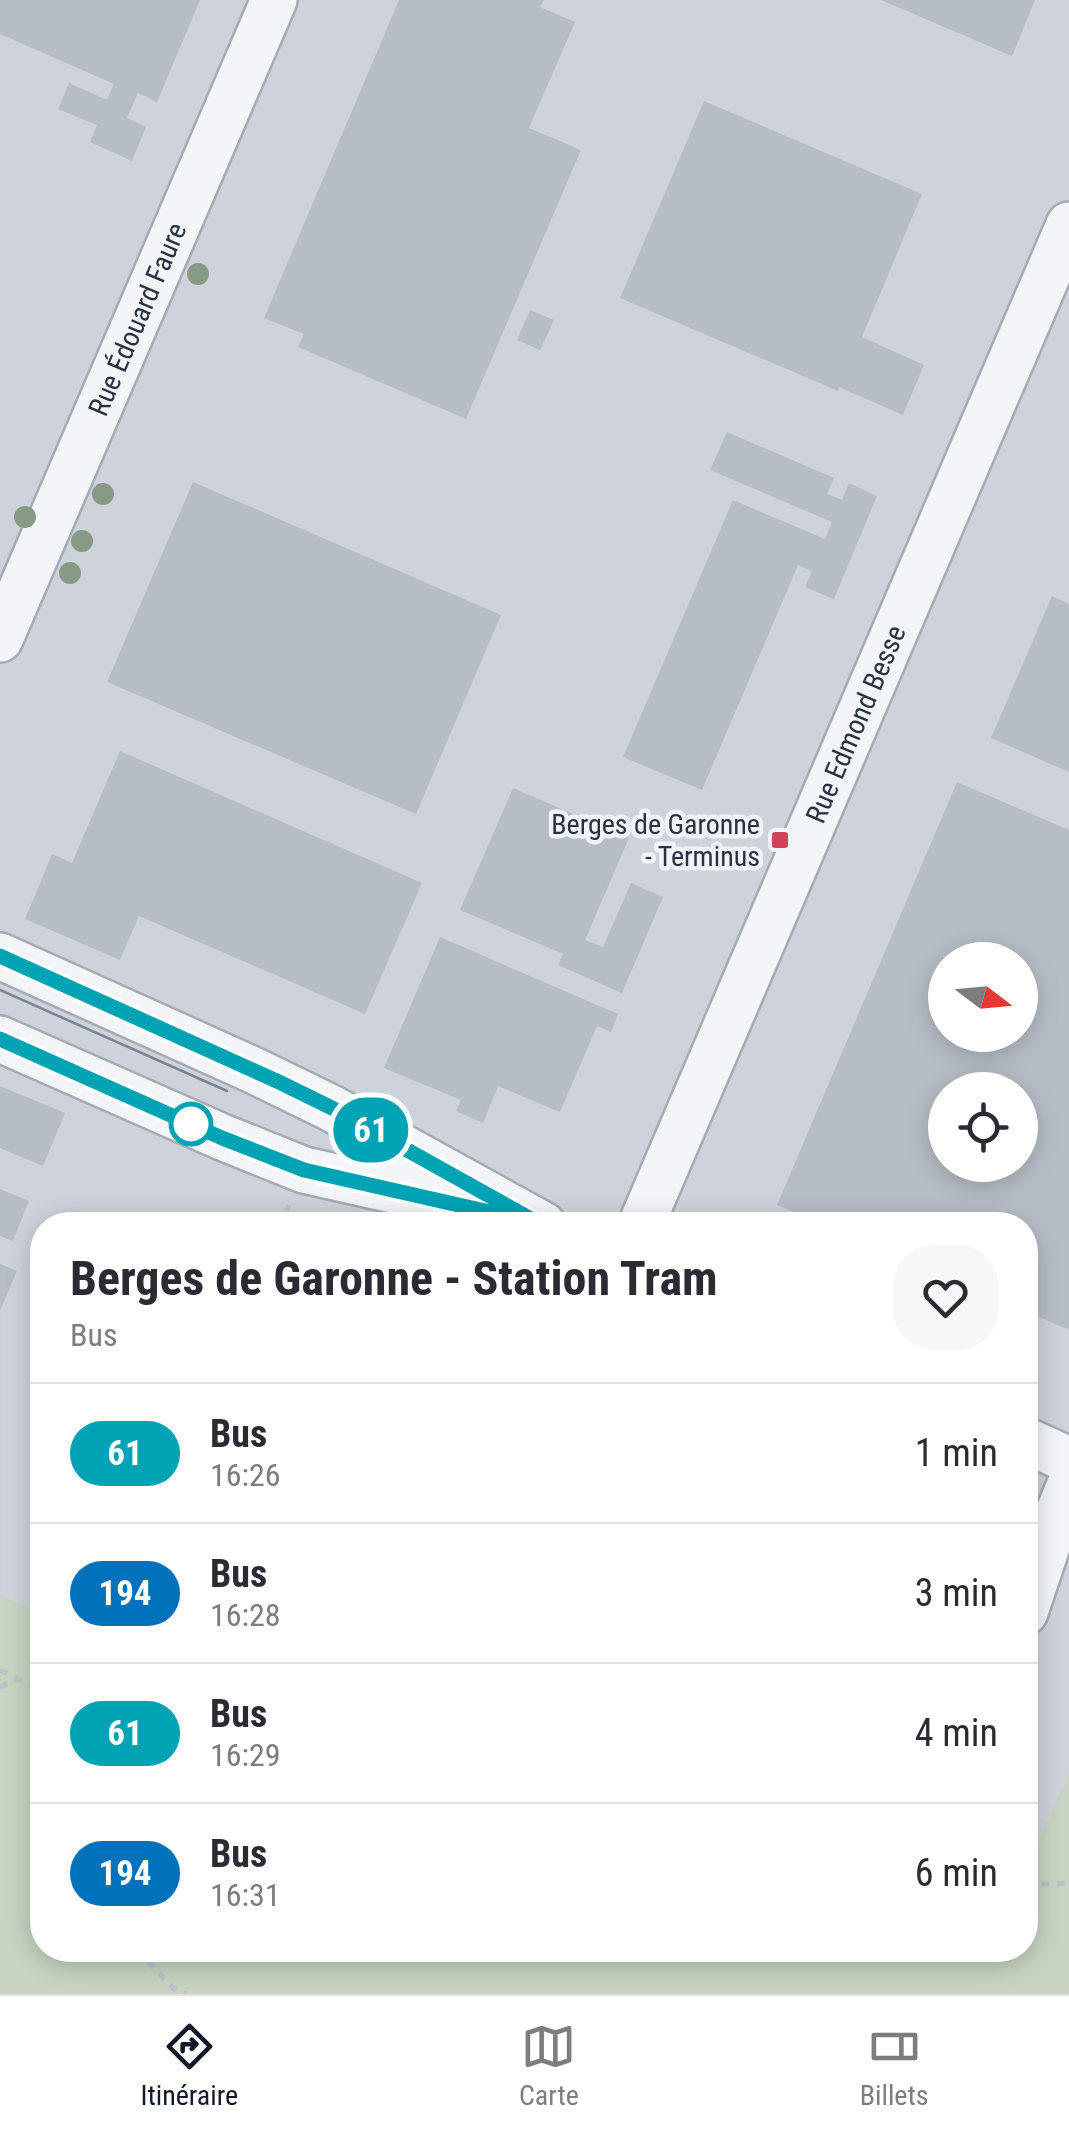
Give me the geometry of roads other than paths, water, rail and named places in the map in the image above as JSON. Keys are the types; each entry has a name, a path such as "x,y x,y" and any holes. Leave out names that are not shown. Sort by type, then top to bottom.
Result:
{"street":[{"name":"Rue Édouard Faure","path":"0,639 274,0"},
{"name":"Rue Edmond Besse","path":"647,1212 1069,225"},
{"path":"0,956 332,1108 519,1212"},
{"path":"0,1039 222,1138 291,1200 416,1212"},
{"path":"291,1200 328,1168 342,1163 348,1153 352,1142 349,1129 332,1108"},
{"path":"1038,1446 1069,1460"},
{"path":"1038,1573 1069,1487"}],"tram line":[{"path":"0,990 227,1091"}],"place":[{"name":"Berges de Garonne - Terminus","path":"780,840"}]}
